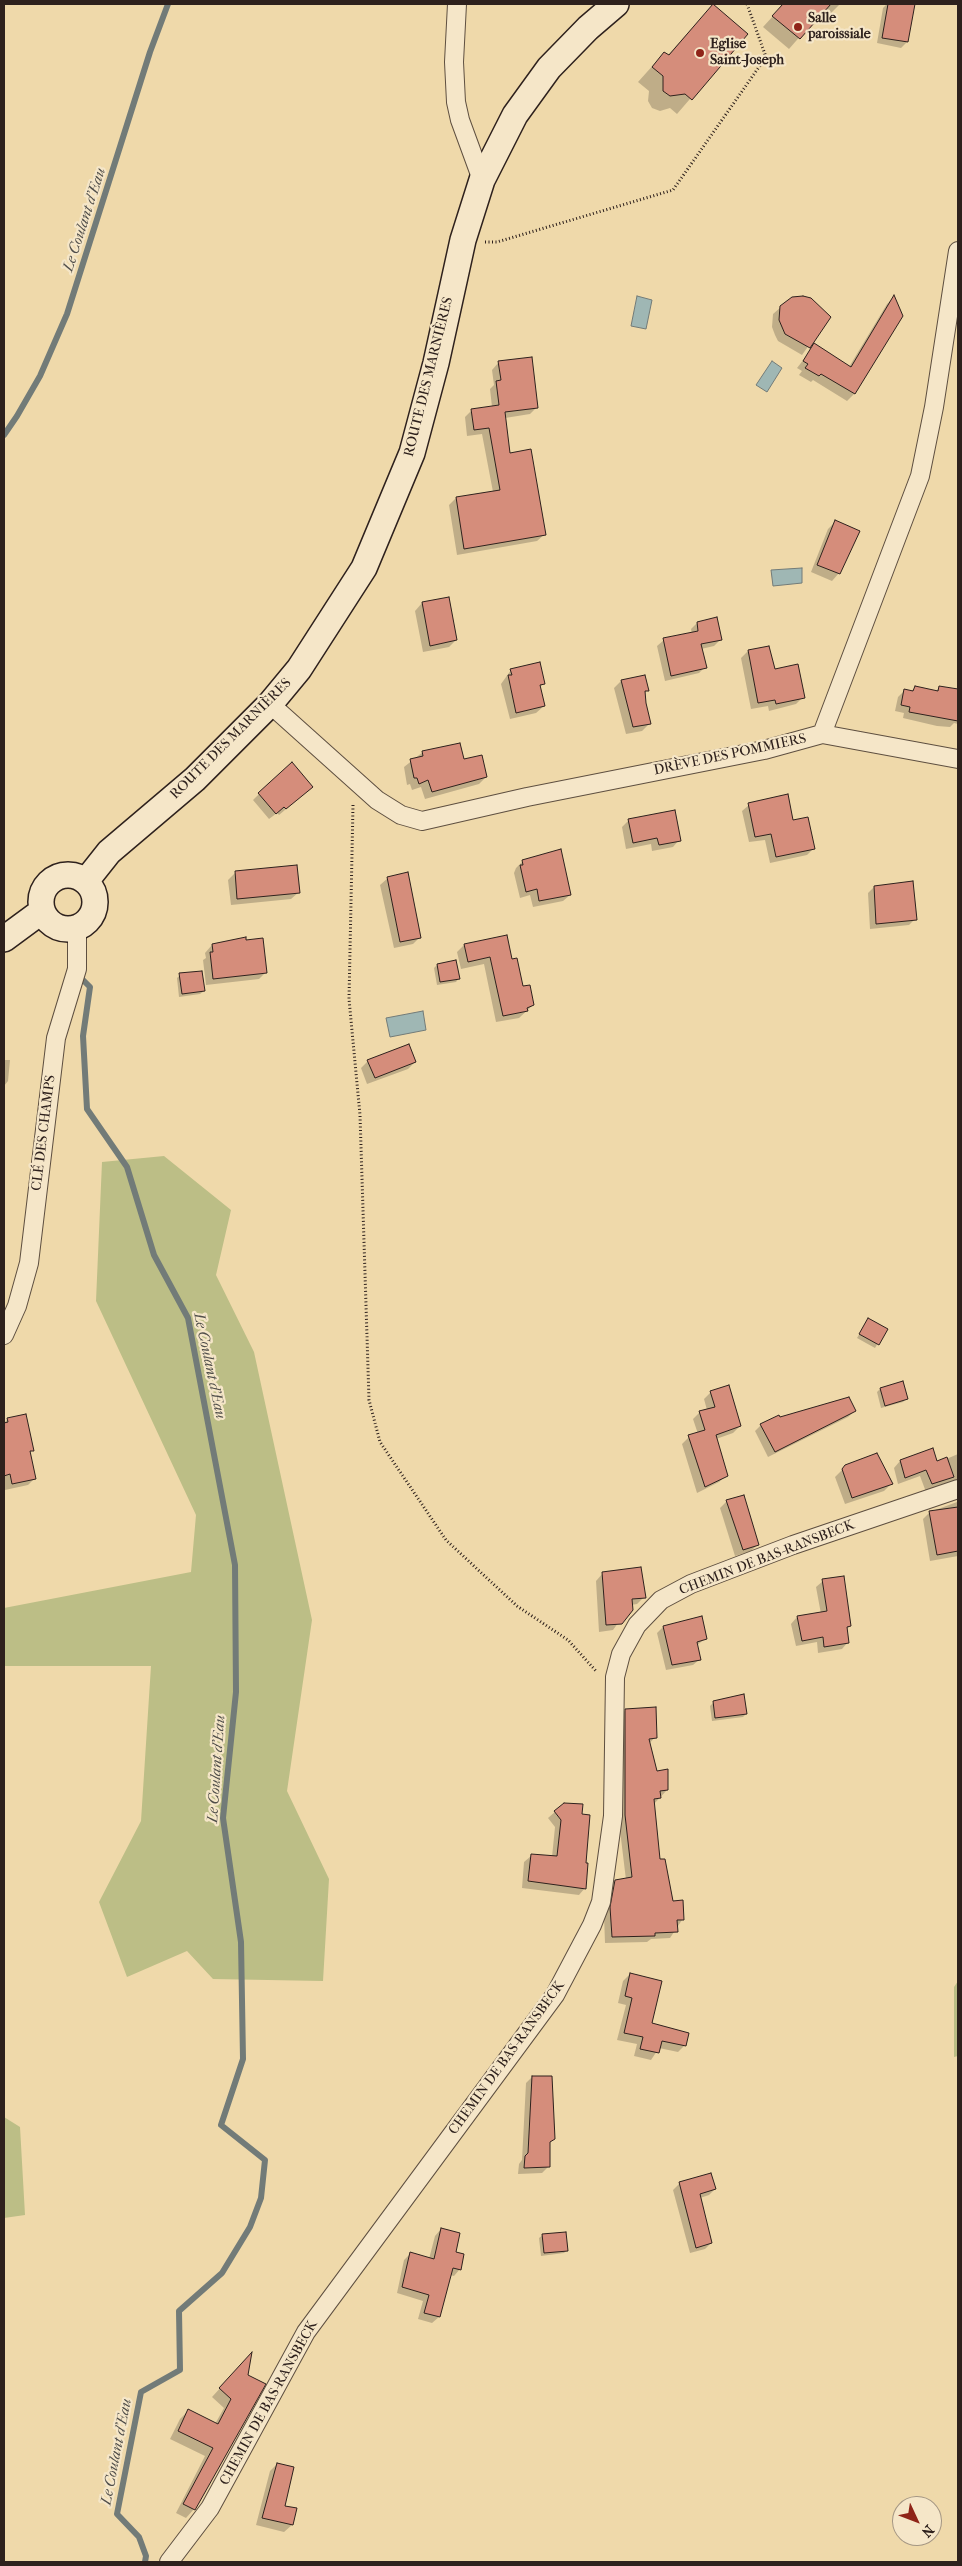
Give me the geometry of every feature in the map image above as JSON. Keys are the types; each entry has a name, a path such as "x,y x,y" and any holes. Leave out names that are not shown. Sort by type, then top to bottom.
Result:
{"street":[{"path":"458,4 454,62 456,102 460,120 482,180"},
{"name":"ROUTE DES MARNIÈRES","path":"86,881 109,852 195,780 270,704 300,669 364,568 412,452 436,364 463,240 482,180 515,115 550,68 588,28 616,4"},
{"name":"DRÈVE DES POMMIERS","path":"270,704 392,812 422,821 527,796 764,750 822,734 922,468 934,407 958,251"},
{"path":"822,734 958,759"},
{"path":"64,875 76,876 86,881 94,893 95,908 89,921 77,929 66,930 55,927 47,921 42,911 40,899 44,888 52,879 64,875"},
{"path":"4,939 42,911"},
{"name":"CLÉ DES CHAMPS","path":"4,1336 17,1306 29,1263 56,1038 77,969 77,929"},
{"name":"CHEMIN DE BAS-RANSBECK","path":"169,2562 210,2508 306,2332 555,1995 583,1944 601,1902 613,1816 615,1677 621,1654 638,1625 661,1600 691,1584 793,1545 958,1489"}],"path":[{"path":"463,240 497,242 673,190 766,57 747,4"},
{"path":"353,779 349,999 360,1115 369,1400 380,1442 446,1540 517,1606 568,1640 593,1670 615,1677"}],"green space":[{"path":"164,1156 231,1210 216,1275 254,1352 312,1620 287,1791 329,1879 323,1981 213,1979 187,1951 127,1977 99,1902 141,1821 151,1666 4,1666 4,1608 191,1572 196,1515 96,1301 102,1162"},
{"path":"958,1981 958,2056 954,2057 954,1987"},
{"path":"4,2117 20,2127 25,2215 4,2218"}],"water":[{"path":"637,296 652,300 646,329 631,326"},
{"path":"772,361 782,368 767,392 756,385"},
{"path":"802,568 802,583 773,586 771,570"},
{"path":"423,1011 426,1030 390,1037 386,1018"}],"building":[{"name":"Eglise Saint-Joseph","path":"713,4 748,34 692,100 685,94 670,96 663,91 663,76 652,67 664,52 669,55"},
{"name":"Salle paroissiale","path":"783,4 831,4 800,39 772,16"},
{"path":"888,4 915,4 908,42 882,38"},
{"path":"894,295 903,316 855,394 821,374 819,376 805,368 808,364 803,361 814,343 851,367"},
{"path":"803,296 811,298 831,317 810,348 785,334 779,320 780,306 792,297"},
{"path":"532,357 538,408 505,412 510,453 531,449 546,535 464,549 456,497 500,490 489,428 474,430 471,409 499,405 496,381 501,380 498,361"},
{"path":"835,520 860,531 840,574 817,565"},
{"path":"449,597 457,640 430,646 422,602"},
{"path":"717,617 722,640 701,644 707,668 671,676 663,638 698,631 697,622"},
{"path":"769,646 775,669 798,664 805,698 776,704 775,700 758,703 748,650"},
{"path":"540,662 545,684 540,685 545,706 516,713 508,675 512,675 510,669"},
{"path":"645,675 649,691 645,691 646,703 651,724 633,727 621,680"},
{"path":"915,686 938,691 939,686 958,689 958,721 909,712 910,707 901,705 904,689 913,691"},
{"path":"460,743 464,759 482,755 487,777 432,792 428,780 419,784 417,778 414,778 410,759 423,756 422,751"},
{"path":"292,762 313,787 286,809 284,807 276,814 258,793"},
{"path":"788,794 793,820 808,817 815,849 776,857 771,834 755,837 748,803"},
{"path":"675,810 681,841 659,845 657,838 633,843 628,819"},
{"path":"561,849 571,895 539,901 537,889 526,892 520,865 523,865 522,860"},
{"path":"297,865 300,893 237,899 235,871"},
{"path":"408,872 421,938 400,942 387,877"},
{"path":"913,881 917,920 876,924 874,886"},
{"path":"507,935 512,959 517,958 523,986 530,985 534,1005 527,1008 528,1011 503,1016 490,957 468,962 464,944"},
{"path":"246,937 246,940 263,938 267,973 213,979 210,952 213,952 212,944"},
{"path":"456,960 460,979 440,982 437,964"},
{"path":"202,971 205,991 182,994 179,973"},
{"path":"409,1044 416,1062 375,1078 367,1060"},
{"path":"868,1318 888,1329 879,1345 859,1334"},
{"path":"903,1381 908,1399 885,1406 880,1388"},
{"path":"729,1385 741,1426 716,1435 728,1476 705,1487 688,1435 705,1430 699,1411 715,1407 710,1391"},
{"path":"849,1397 856,1411 775,1452 760,1424 779,1415 780,1417"},
{"path":"26,1414 34,1451 30,1451 36,1479 12,1484 10,1474 4,1476 4,1423 8,1422 7,1418"},
{"path":"933,1448 937,1461 947,1457 954,1477 932,1484 926,1470 905,1478 900,1460"},
{"path":"877,1453 893,1484 852,1498 842,1469 845,1465"},
{"path":"744,1495 759,1545 743,1550 726,1500"},
{"path":"958,1507 958,1551 937,1555 929,1511"},
{"path":"641,1567 646,1598 632,1599 633,1610 622,1624 606,1625 602,1572"},
{"path":"844,1576 851,1626 847,1627 849,1643 824,1647 823,1637 802,1641 797,1616 827,1611 822,1579"},
{"path":"702,1616 707,1639 697,1642 701,1660 672,1665 663,1626"},
{"path":"744,1694 747,1714 715,1718 713,1701"},
{"path":"656,1707 657,1738 649,1739 657,1771 668,1769 668,1790 660,1791 661,1798 654,1799 660,1859 665,1859 673,1901 683,1900 684,1920 677,1920 678,1932 655,1933 655,1936 612,1937 610,1907 615,1880 632,1877 625,1815 625,1709"},
{"path":"564,1803 583,1804 582,1814 590,1815 586,1889 528,1881 531,1854 557,1856 561,1820 554,1811"},
{"path":"630,1973 662,1981 652,2023 689,2033 686,2046 662,2041 659,2053 640,2049 643,2037 624,2033 632,1998 625,1996"},
{"path":"532,2076 552,2076 555,2139 550,2142 550,2167 524,2168 525,2156 528,2153"},
{"path":"711,2173 716,2189 700,2194 712,2243 696,2248 679,2182"},
{"path":"441,2228 460,2233 456,2252 464,2254 461,2270 453,2268 440,2317 424,2313 429,2295 402,2287 410,2252 434,2259"},
{"path":"566,2232 568,2251 544,2253 542,2234"},
{"path":"252,2352 248,2375 266,2384 195,2510 183,2504 213,2448 178,2431 188,2409 218,2424 231,2399 219,2388"},
{"path":"277,2463 294,2467 285,2506 297,2508 293,2525 262,2518"}],"waterway":[{"name":"Le Coulant d'Eau","path":"4,435 40,376 67,314 150,52 168,4"},
{"name":"Le Coulant d'Eau","path":"82,979 90,987 83,1036 87,1109 127,1167 154,1255 188,1318 235,1565 236,1692 223,1818 241,1942 243,2059 221,2125 265,2160 261,2198 250,2227 222,2273 179,2311 180,2370 141,2392 117,2514 139,2537 146,2556 145,2562"}],"place":[{"name":"Salle paroissiale","path":"798,27"},
{"name":"Eglise Saint-Joseph","path":"700,53"}]}
